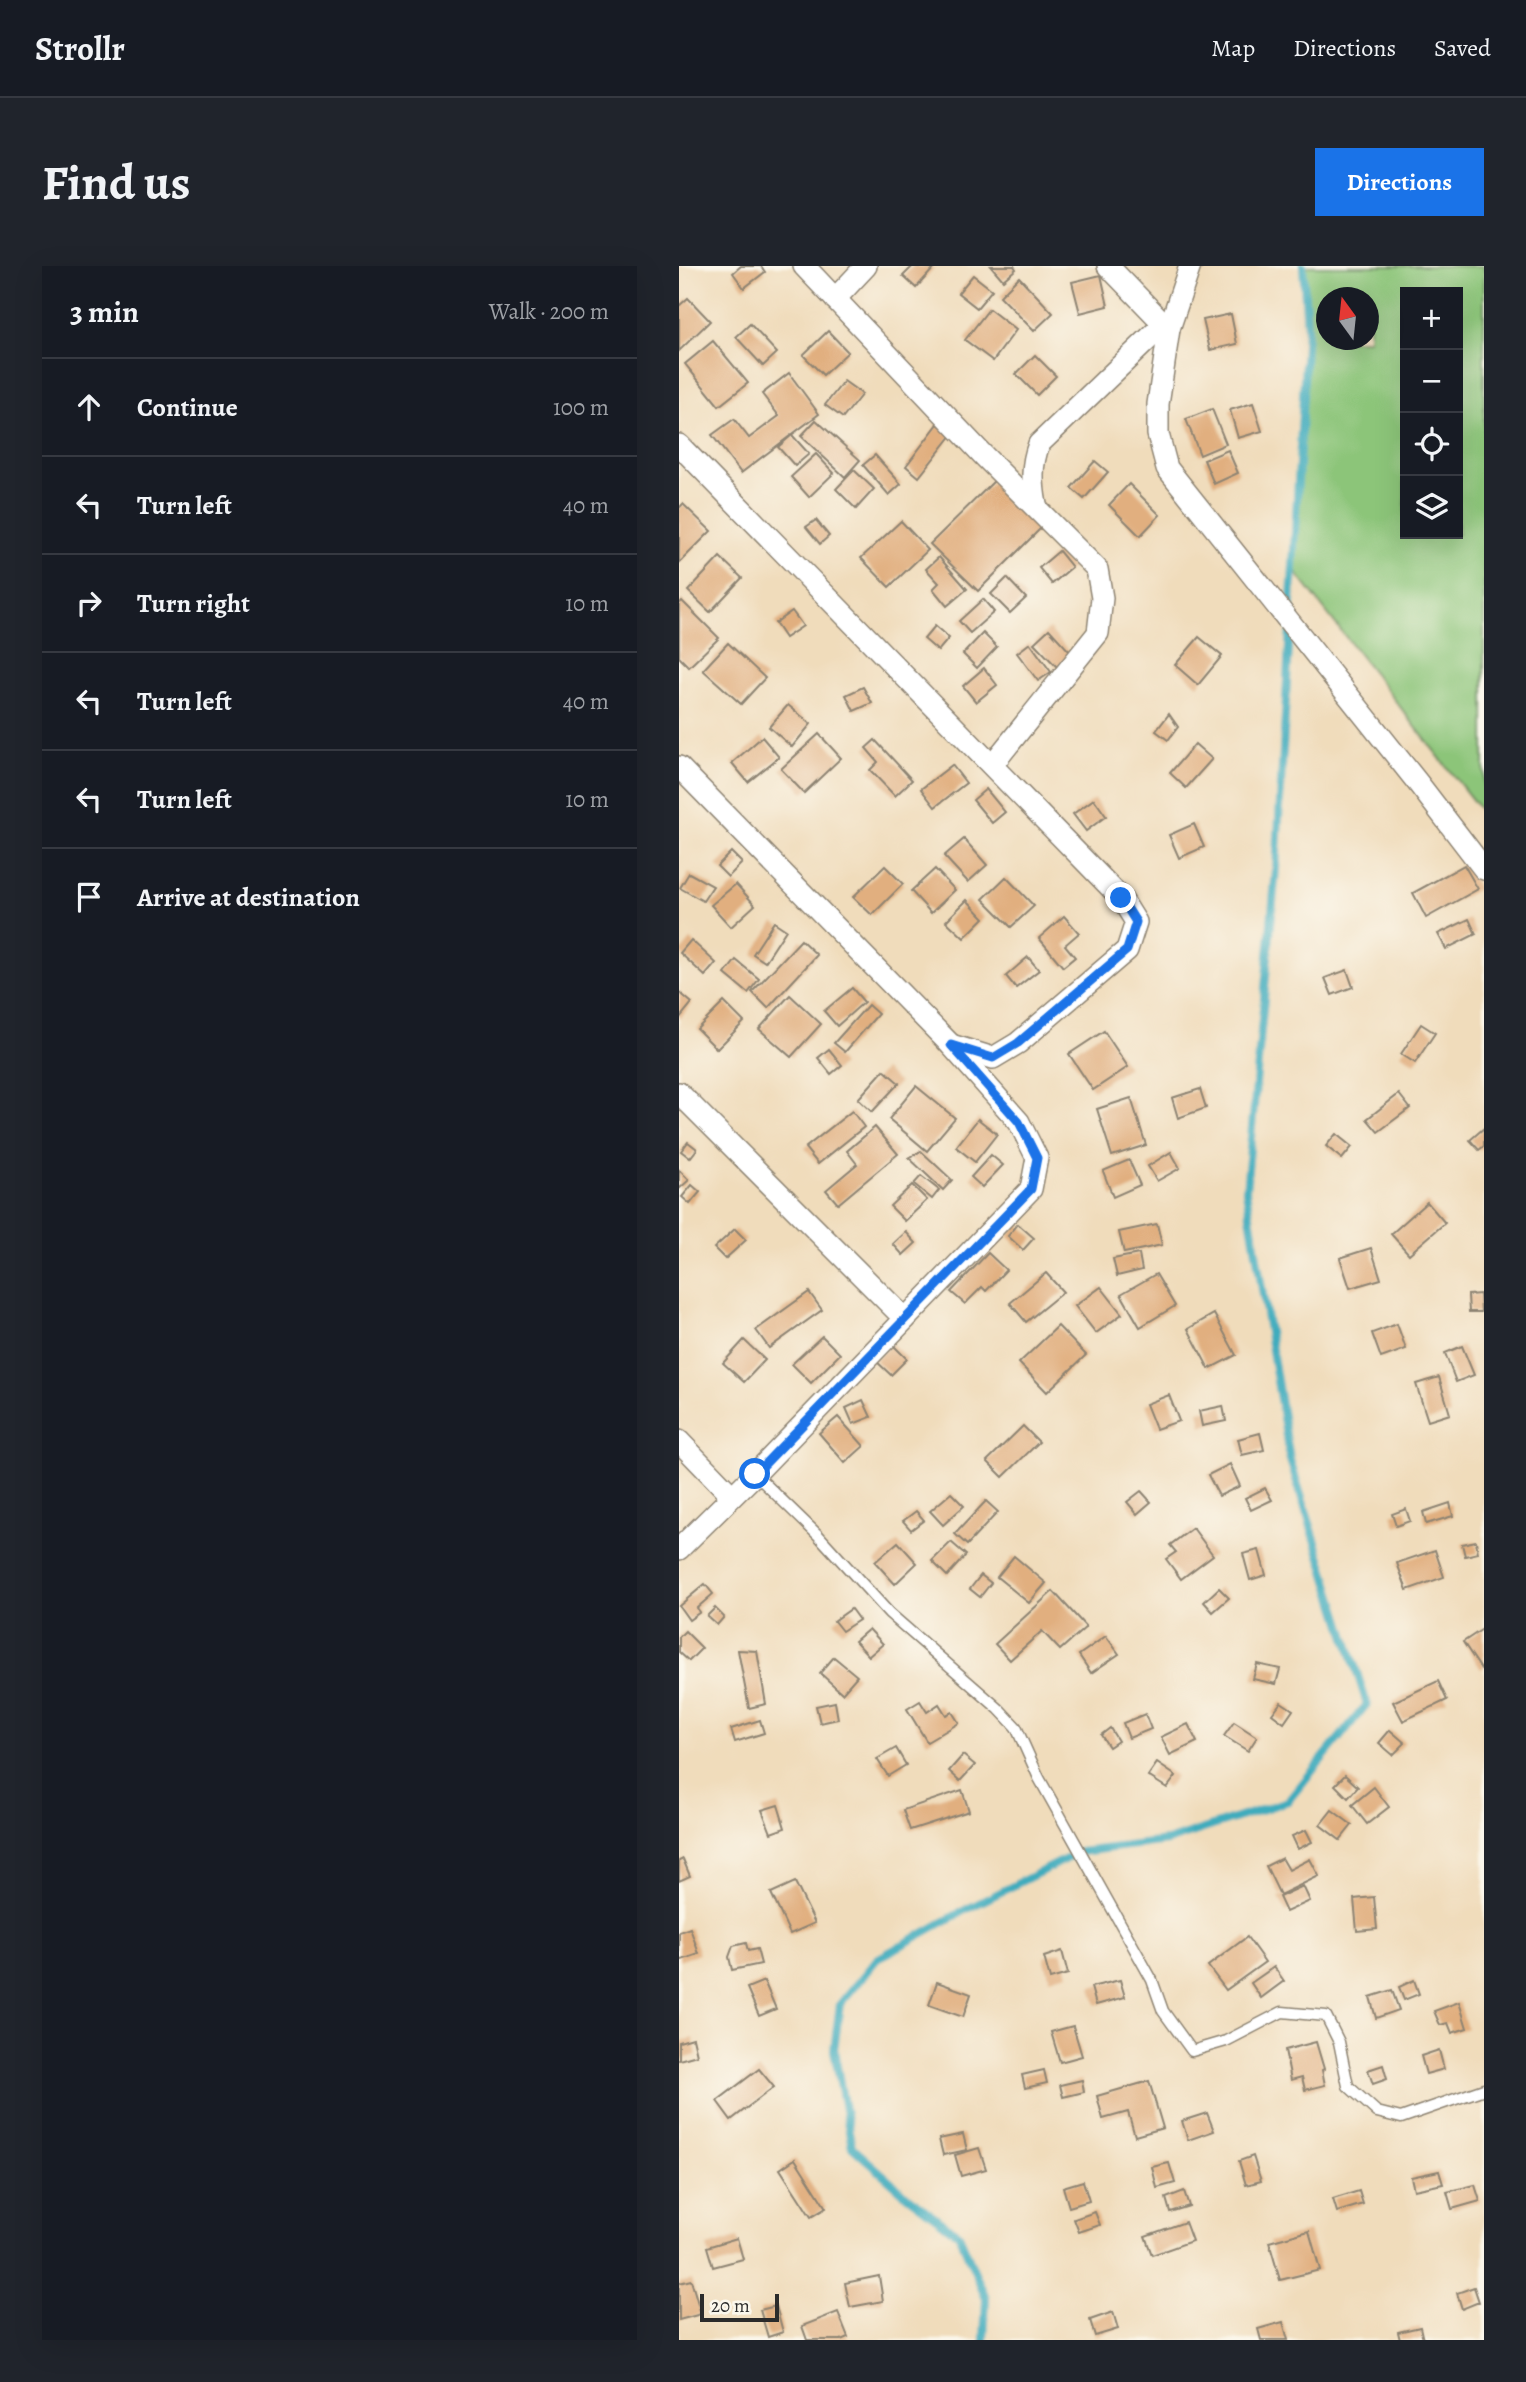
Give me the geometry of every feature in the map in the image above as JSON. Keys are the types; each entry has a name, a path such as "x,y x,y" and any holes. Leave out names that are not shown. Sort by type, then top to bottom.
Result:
{"street":[{"path":"804,266 984,456 1036,505 1097,569 1102,598 1098,633 992,765"},
{"path":"835,299 866,266"},
{"path":"1108,266 1167,326"},
{"path":"1189,266 1167,326 1158,404 1158,435 1167,468 1484,869"},
{"path":"1036,505 1032,487 1033,462 1039,444 1167,326"},
{"path":"683,458 992,765 1121,898 1136,922 1127,950 1018,1043 993,1058 951,1045"},
{"path":"679,767 951,1045 1019,1122 1037,1158 1031,1189 679,1549"},
{"path":"679,1093 905,1319"},
{"path":"679,1441 732,1496"}],"lane":[{"path":"755,1474 818,1535 890,1613 1016,1727 1039,1778 1152,1980 1163,2011 1192,2051 1226,2041 1283,2012 1326,2016 1339,2042 1348,2086 1377,2112 1401,2118 1484,2088"}],"green space":[{"path":"1303,266 1484,266 1484,815 1293,569 1307,329"}],"building":[{"path":"741,266 761,266 765,272 744,288 733,273"},
{"path":"913,266 934,268 916,288 903,276"},
{"path":"991,266 1014,266 1016,269 1003,280"},
{"path":"973,275 992,290 977,308 958,293"},
{"path":"1101,275 1108,306 1080,313 1072,282"},
{"path":"1019,277 1053,313 1034,331 1000,296"},
{"path":"688,298 710,321 679,351 679,306"},
{"path":"989,309 1016,330 993,361 965,340"},
{"path":"1231,314 1237,344 1210,350 1203,320"},
{"path":"750,324 777,353 763,366 736,337"},
{"path":"828,331 848,352 823,375 803,355"},
{"path":"713,341 748,383 719,406 685,364"},
{"path":"1035,355 1056,376 1037,395 1016,374"},
{"path":"789,373 819,414 741,473 712,435 734,419 749,438 779,416 762,394"},
{"path":"844,381 862,394 843,418 825,405"},
{"path":"1253,403 1262,431 1238,438 1230,410"},
{"path":"1212,409 1226,444 1200,455 1186,419"},
{"path":"816,420 860,460 845,477 801,436"},
{"path":"938,424 952,435 919,477 906,466"},
{"path":"792,435 809,454 795,466 778,447"},
{"path":"1228,450 1238,473 1214,484 1204,460"},
{"path":"816,454 834,473 809,497 791,477"},
{"path":"875,455 901,484 889,495 863,465"},
{"path":"1095,461 1108,472 1084,499 1071,488"},
{"path":"854,470 874,489 856,509 836,489"},
{"path":"995,480 1042,527 978,591 930,544"},
{"path":"1129,484 1160,515 1140,536 1109,505"},
{"path":"683,504 711,531 679,563 679,508"},
{"path":"816,520 829,536 820,544 806,527"},
{"path":"901,521 928,550 889,587 861,558"},
{"path":"1059,551 1072,567 1052,584 1039,568"},
{"path":"720,557 742,578 710,612 688,591"},
{"path":"939,557 967,589 947,606 933,589 939,583 926,569"},
{"path":"1007,578 1026,598 1010,613 991,594"},
{"path":"983,599 994,612 970,633 959,621"},
{"path":"682,601 719,638 689,667 679,657 679,604"},
{"path":"792,611 803,626 785,638 775,623"},
{"path":"935,626 949,638 938,651 924,639"},
{"path":"1049,629 1071,653 1057,667 1034,643"},
{"path":"983,633 997,647 977,668 963,654"},
{"path":"1199,637 1222,656 1198,685 1175,665"},
{"path":"728,643 765,678 741,704 703,670"},
{"path":"1030,643 1051,672 1038,681 1017,653"},
{"path":"984,668 997,685 976,702 963,686"},
{"path":"863,687 872,703 854,711 846,695"},
{"path":"788,705 811,724 792,747 769,727"},
{"path":"1169,714 1178,727 1168,740 1156,731"},
{"path":"819,734 841,758 804,793 781,769"},
{"path":"762,737 779,757 748,782 732,763"},
{"path":"875,740 912,780 895,796 870,770 878,762 866,748"},
{"path":"1195,744 1212,759 1186,788 1170,773"},
{"path":"952,765 966,783 935,807 921,789"},
{"path":"986,789 1005,812 992,823 973,800"},
{"path":"1094,799 1106,816 1086,831 1073,814"},
{"path":"1194,824 1204,847 1179,858 1169,835"},
{"path":"964,839 987,865 968,882 944,856"},
{"path":"731,852 742,863 728,877 717,866"},
{"path":"1464,865 1478,889 1426,918 1413,893"},
{"path":"885,866 903,884 872,915 853,897"},
{"path":"935,869 955,890 931,913 911,891"},
{"path":"689,873 713,886 703,901 680,888"},
{"path":"1006,877 1034,906 1011,927 983,899"},
{"path":"736,884 755,905 731,927 711,905"},
{"path":"967,900 984,918 964,938 946,921"},
{"path":"1064,916 1079,933 1065,945 1075,957 1063,967 1039,938"},
{"path":"1469,919 1476,934 1446,949 1438,934"},
{"path":"774,922 786,930 765,962 753,954"},
{"path":"691,940 716,963 705,976 680,953"},
{"path":"801,940 817,955 768,1008 752,992"},
{"path":"1028,957 1039,970 1016,988 1006,976"},
{"path":"736,960 759,979 748,993 725,974"},
{"path":"1347,970 1353,987 1332,995 1325,978"},
{"path":"852,988 864,1002 837,1026 824,1011"},
{"path":"679,992 692,1003 679,1019"},
{"path":"790,995 821,1024 791,1057 759,1029"},
{"path":"724,1002 744,1022 717,1049 697,1029"},
{"path":"868,1005 878,1014 845,1052 834,1043"},
{"path":"1421,1024 1435,1033 1415,1063 1401,1054"},
{"path":"1104,1031 1128,1067 1093,1090 1069,1054"},
{"path":"829,1049 842,1065 831,1074 818,1058"},
{"path":"884,1070 899,1083 872,1112 858,1099"},
{"path":"916,1086 955,1118 927,1151 889,1119"},
{"path":"1200,1089 1206,1108 1178,1118 1172,1098"},
{"path":"1399,1094 1410,1108 1378,1132 1367,1119"},
{"path":"1131,1098 1146,1145 1112,1156 1097,1109"},
{"path":"852,1111 864,1127 818,1164 805,1148"},
{"path":"978,1119 997,1134 975,1162 956,1147"},
{"path":"875,1127 898,1154 838,1204 826,1190 857,1164 847,1151"},
{"path":"1484,1128 1484,1146 1479,1150 1470,1140"},
{"path":"1336,1134 1352,1147 1342,1159 1326,1146"},
{"path":"688,1142 697,1149 690,1158 681,1151"},
{"path":"921,1151 952,1180 943,1190 909,1158"},
{"path":"1171,1152 1180,1168 1157,1181 1148,1166"},
{"path":"991,1155 1003,1165 982,1187 971,1177"},
{"path":"1129,1160 1140,1185 1113,1197 1103,1171"},
{"path":"679,1170 689,1180 679,1189"},
{"path":"921,1176 939,1190 932,1199 914,1184"},
{"path":"692,1185 700,1192 690,1204 682,1197"},
{"path":"912,1185 927,1200 905,1221 890,1206"},
{"path":"1427,1202 1445,1223 1409,1254 1391,1234"},
{"path":"1018,1224 1034,1238 1023,1250 1008,1236"},
{"path":"1157,1224 1162,1245 1124,1253 1119,1232"},
{"path":"735,1229 746,1240 725,1259 714,1248"},
{"path":"906,1232 916,1243 903,1255 893,1244"},
{"path":"1371,1248 1381,1279 1350,1288 1340,1258"},
{"path":"988,1253 1006,1270 986,1291 982,1287 965,1304 951,1292"},
{"path":"1139,1254 1142,1270 1117,1276 1113,1259"},
{"path":"1046,1273 1063,1292 1026,1322 1010,1303"},
{"path":"1156,1274 1175,1306 1140,1327 1121,1294"},
{"path":"1101,1287 1122,1314 1096,1333 1075,1306"},
{"path":"809,1292 822,1310 769,1348 756,1330"},
{"path":"1480,1294 1481,1312 1469,1312 1468,1295"},
{"path":"1214,1314 1236,1355 1209,1369 1188,1329"},
{"path":"1397,1324 1406,1349 1381,1358 1372,1333"},
{"path":"1058,1326 1086,1355 1047,1392 1019,1363"},
{"path":"822,1336 840,1354 811,1383 792,1364"},
{"path":"744,1340 765,1360 744,1382 723,1363"},
{"path":"892,1344 907,1359 891,1375 875,1360"},
{"path":"1462,1346 1474,1375 1456,1382 1445,1353"},
{"path":"1439,1377 1450,1414 1428,1421 1416,1384"},
{"path":"1169,1395 1179,1421 1156,1429 1146,1404"},
{"path":"863,1400 871,1417 853,1424 846,1408"},
{"path":"1223,1406 1226,1421 1202,1426 1199,1411"},
{"path":"838,1417 864,1446 845,1463 819,1433"},
{"path":"1023,1426 1039,1442 1003,1477 987,1461"},
{"path":"1260,1433 1264,1450 1242,1455 1238,1439"},
{"path":"1230,1464 1240,1486 1219,1496 1208,1475"},
{"path":"1265,1488 1272,1500 1251,1510 1245,1498"},
{"path":"1141,1491 1151,1502 1137,1514 1127,1502"},
{"path":"951,1493 964,1506 943,1525 930,1511"},
{"path":"986,1501 998,1512 967,1545 955,1534"},
{"path":"1450,1503 1453,1516 1426,1524 1423,1512"},
{"path":"1406,1509 1410,1521 1396,1526 1392,1514"},
{"path":"916,1511 924,1520 911,1530 903,1521"},
{"path":"1193,1528 1213,1555 1181,1579 1166,1559 1176,1552 1170,1545"},
{"path":"1476,1541 1478,1553 1465,1556 1462,1544"},
{"path":"898,1542 917,1563 895,1584 875,1562"},
{"path":"951,1542 966,1555 947,1576 932,1561"},
{"path":"1259,1550 1266,1575 1250,1580 1243,1554"},
{"path":"1435,1550 1444,1577 1407,1590 1397,1563"},
{"path":"1014,1556 1046,1583 1029,1603 997,1577"},
{"path":"981,1575 991,1583 980,1597 970,1589"},
{"path":"705,1584 713,1594 697,1608 700,1612 689,1620 679,1606"},
{"path":"1219,1588 1229,1598 1213,1612 1204,1602"},
{"path":"1053,1591 1086,1627 1060,1650 1042,1631 1010,1660 995,1644"},
{"path":"715,1608 724,1617 717,1625 707,1616"},
{"path":"851,1609 859,1620 842,1631 834,1621"},
{"path":"1484,1628 1484,1667 1481,1669 1463,1642"},
{"path":"869,1629 883,1644 869,1656 855,1641"},
{"path":"685,1631 702,1648 689,1661 679,1652 679,1637"},
{"path":"1106,1636 1119,1654 1091,1673 1079,1655"},
{"path":"738,1650 757,1651 766,1704 749,1708"},
{"path":"834,1657 857,1676 842,1693 820,1673"},
{"path":"1257,1664 1280,1669 1276,1684 1253,1679"},
{"path":"1438,1681 1447,1700 1403,1721 1393,1702"},
{"path":"920,1701 927,1712 939,1704 946,1715 952,1712 959,1723 927,1742 907,1709"},
{"path":"835,1702 838,1719 820,1723 816,1706"},
{"path":"1281,1702 1293,1710 1284,1723 1272,1714"},
{"path":"1145,1714 1151,1729 1129,1738 1123,1723"},
{"path":"760,1720 764,1733 735,1742 731,1729"},
{"path":"1234,1722 1257,1737 1248,1751 1224,1736"},
{"path":"1188,1724 1197,1742 1170,1755 1161,1737"},
{"path":"1110,1728 1118,1741 1109,1747 1101,1735"},
{"path":"1390,1730 1405,1743 1393,1755 1379,1743"},
{"path":"896,1748 906,1765 888,1776 877,1759"},
{"path":"963,1755 975,1765 960,1781 949,1771"},
{"path":"1157,1763 1176,1776 1167,1788 1148,1776"},
{"path":"1345,1775 1358,1787 1348,1798 1335,1785"},
{"path":"1374,1787 1389,1807 1367,1824 1352,1805"},
{"path":"962,1790 969,1811 910,1830 903,1810"},
{"path":"778,1805 785,1828 771,1833 762,1810"},
{"path":"1332,1810 1352,1825 1340,1840 1320,1825"},
{"path":"1306,1830 1312,1842 1298,1849 1292,1836"},
{"path":"1282,1858 1289,1870 1310,1859 1319,1876 1280,1895 1266,1866"},
{"path":"683,1859 690,1876 679,1881 679,1861"},
{"path":"795,1882 815,1923 790,1934 771,1893"},
{"path":"1303,1886 1310,1901 1286,1912 1279,1897"},
{"path":"1374,1897 1377,1929 1357,1931 1354,1899"},
{"path":"690,1928 699,1954 679,1961 679,1932"},
{"path":"1247,1937 1265,1962 1226,1990 1208,1966"},
{"path":"746,1943 748,1951 757,1949 761,1964 732,1970 729,1957 733,1946"},
{"path":"1062,1951 1068,1974 1050,1979 1044,1957"},
{"path":"1274,1967 1284,1981 1261,1998 1251,1983"},
{"path":"1120,1980 1125,1997 1096,2005 1091,1987"},
{"path":"1414,1980 1419,1994 1404,2000 1399,1987"},
{"path":"764,1981 776,2009 759,2016 747,1988"},
{"path":"937,1982 971,1994 963,2017 929,2005"},
{"path":"1392,1990 1399,2010 1376,2018 1370,1997"},
{"path":"1459,2002 1467,2028 1452,2033 1448,2023 1440,2025 1434,2011"},
{"path":"1073,2026 1082,2056 1060,2062 1051,2032"},
{"path":"693,2038 697,2055 679,2060 679,2042"},
{"path":"1316,2042 1324,2069 1325,2085 1305,2090 1302,2077 1291,2080 1285,2050"},
{"path":"1439,2050 1444,2069 1426,2074 1421,2056"},
{"path":"1383,2065 1387,2079 1373,2084 1368,2070"},
{"path":"759,2069 774,2087 731,2120 717,2101"},
{"path":"1044,2070 1047,2083 1025,2088 1022,2075"},
{"path":"1082,2080 1084,2092 1063,2097 1060,2085"},
{"path":"1149,2081 1163,2128 1135,2136 1128,2112 1103,2119 1097,2096"},
{"path":"1207,2113 1214,2131 1188,2140 1182,2121"},
{"path":"963,2134 967,2150 943,2155 939,2139"},
{"path":"979,2148 986,2169 961,2176 955,2155"},
{"path":"1253,2156 1261,2181 1246,2185 1239,2161"},
{"path":"795,2159 826,2208 811,2217 780,2169"},
{"path":"1169,2163 1175,2183 1157,2188 1152,2167"},
{"path":"1439,2171 1443,2184 1414,2190 1411,2177"},
{"path":"1083,2181 1089,2201 1069,2207 1063,2187"},
{"path":"1475,2185 1480,2201 1452,2209 1447,2192"},
{"path":"1184,2191 1189,2206 1170,2212 1166,2198"},
{"path":"1359,2191 1363,2204 1337,2212 1333,2199"},
{"path":"1095,2212 1100,2225 1079,2232 1074,2219"},
{"path":"1185,2222 1192,2241 1152,2255 1145,2236"},
{"path":"1309,2231 1320,2270 1280,2280 1269,2242"},
{"path":"737,2238 743,2259 713,2267 707,2247"},
{"path":"879,2276 883,2301 850,2307 845,2283"},
{"path":"691,2280 701,2314 679,2320 679,2283"},
{"path":"1474,2287 1479,2302 1462,2309 1457,2293"},
{"path":"776,2306 783,2332 768,2337 760,2310"},
{"path":"838,2312 848,2337 841,2340 807,2340 802,2326"},
{"path":"1113,2312 1118,2329 1095,2336 1090,2320"},
{"path":"1283,2322 1288,2340 1261,2340 1258,2329"},
{"path":"1420,2327 1423,2340 1400,2340 1398,2332"}],"waterway":[{"path":"1290,616 1307,329 1303,266"},
{"path":"984,2340 986,2298 959,2235 906,2195 852,2147 834,2050 840,2004 877,1959 963,1911 1080,1852 1167,1841 1288,1801 1367,1704 1290,1460 1246,1191 1276,870 1290,629"}],"route":[{"path":"755,1474 1031,1189 1037,1158 1019,1122 951,1045 993,1058 1018,1043 1127,950 1136,922 1121,898"}]}
